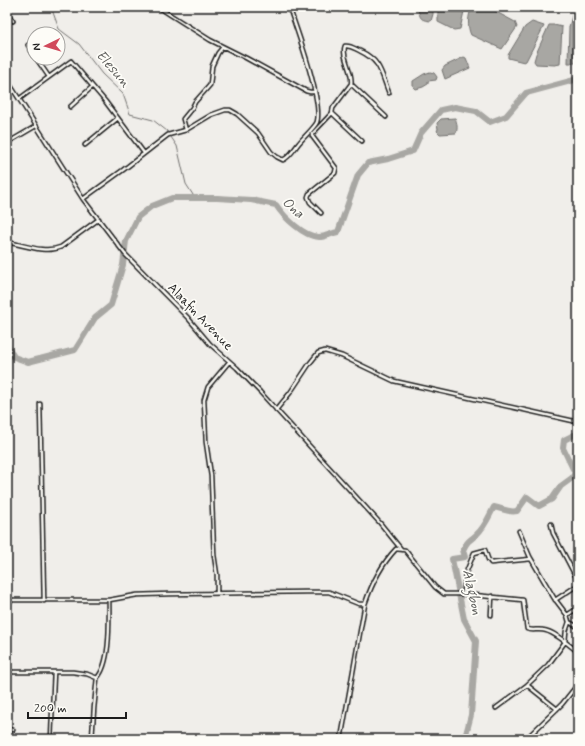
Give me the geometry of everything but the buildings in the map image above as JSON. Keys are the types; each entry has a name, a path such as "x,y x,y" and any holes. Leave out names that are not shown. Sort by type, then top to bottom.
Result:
{"street":[{"path":"158,7 205,38 310,92 314,92"},
{"path":"83,199 170,134 186,130 221,111 230,110 237,114 258,132 271,152 280,160 288,157 316,123 318,110 311,76 289,7"},
{"path":"7,13 13,21"},
{"path":"321,213 310,202 308,197 335,173 336,167 312,136 313,132 332,113 333,108 351,84 352,80 344,49 347,45 366,54 375,61 389,93"},
{"path":"186,130 183,119 210,85 212,66 218,53 223,47"},
{"path":"19,99 71,61 118,118 144,153"},
{"path":"41,66 48,77"},
{"name":"Alaafin Avenue","path":"7,80 83,199 125,254 188,318 210,344 260,392 380,523 401,549 408,553 435,587 444,594 463,594"},
{"path":"351,84 386,117"},
{"path":"70,107 92,87"},
{"path":"332,113 362,141"},
{"path":"85,145 118,118"},
{"path":"317,120 323,123"},
{"path":"7,143 36,126"},
{"path":"7,242 42,249 56,250 99,219"},
{"path":"276,410 290,393 310,363 318,354 324,351 342,356 394,381 578,422"},
{"path":"217,592 204,400 208,387 230,362"},
{"path":"40,404 44,601"},
{"path":"551,524 578,581"},
{"path":"496,708 527,685 548,665 565,642 569,622 567,615 555,600 531,559 519,531"},
{"path":"341,739 365,604 371,586 382,566 396,549 401,549"},
{"path":"531,559 491,563 485,550 474,553 465,575 463,594 523,600 527,629 544,630 565,642 578,652"},
{"path":"555,600 578,585"},
{"path":"7,600 109,600 137,595 217,592 329,592 359,604 365,604"},
{"path":"491,616 492,596"},
{"path":"92,739 97,678 100,675 106,657 109,600"},
{"path":"567,615 578,608"},
{"path":"569,622 578,627"},
{"path":"7,672 87,674 97,678"},
{"path":"50,739 54,672"},
{"path":"530,735 557,709 578,684"},
{"path":"527,685 557,709"},
{"path":"7,729 13,730"}],"shaded area":[{"path":"417,7 433,7 431,21 422,19"},
{"path":"438,7 465,7 460,29 454,30 438,22"},
{"path":"472,7 487,7 515,22 517,27 502,49 471,35 468,21"},
{"path":"573,12 578,12 578,63 568,63 569,27"},
{"path":"532,22 544,26 526,61 524,62 508,58 508,55 525,27"},
{"path":"549,25 562,27 560,64 536,64 534,61 536,54"},
{"path":"464,57 466,58 470,68 445,79 442,70 445,66"},
{"path":"430,72 434,73 437,77 436,80 428,81 428,84 416,89 413,86 413,81"},
{"path":"455,118 457,126 456,133 440,134 437,131 437,123 441,119"}],"waterway":[{"name":"Elesun","path":"51,7 59,29 79,44 102,74 123,94 130,114 153,120 167,131 177,146 186,184 195,198"},
{"name":"Ona","path":"7,345 14,357 28,362 75,350 95,318 111,305 123,265 126,241 138,217 152,206 172,198 251,200 276,205 295,226 307,234 319,237 326,236 338,232 358,175 368,163 388,159 413,151 421,133 441,110 455,107 476,111 490,122 506,116 526,93 578,79"},
{"name":"Alagbon","path":"463,739 466,734 471,715 476,641 464,619 452,559 465,557 463,550 465,546 482,528 494,507 508,511 517,511 527,497 539,506 552,499 561,486 572,478 575,473 563,448 564,440 578,434"}]}
